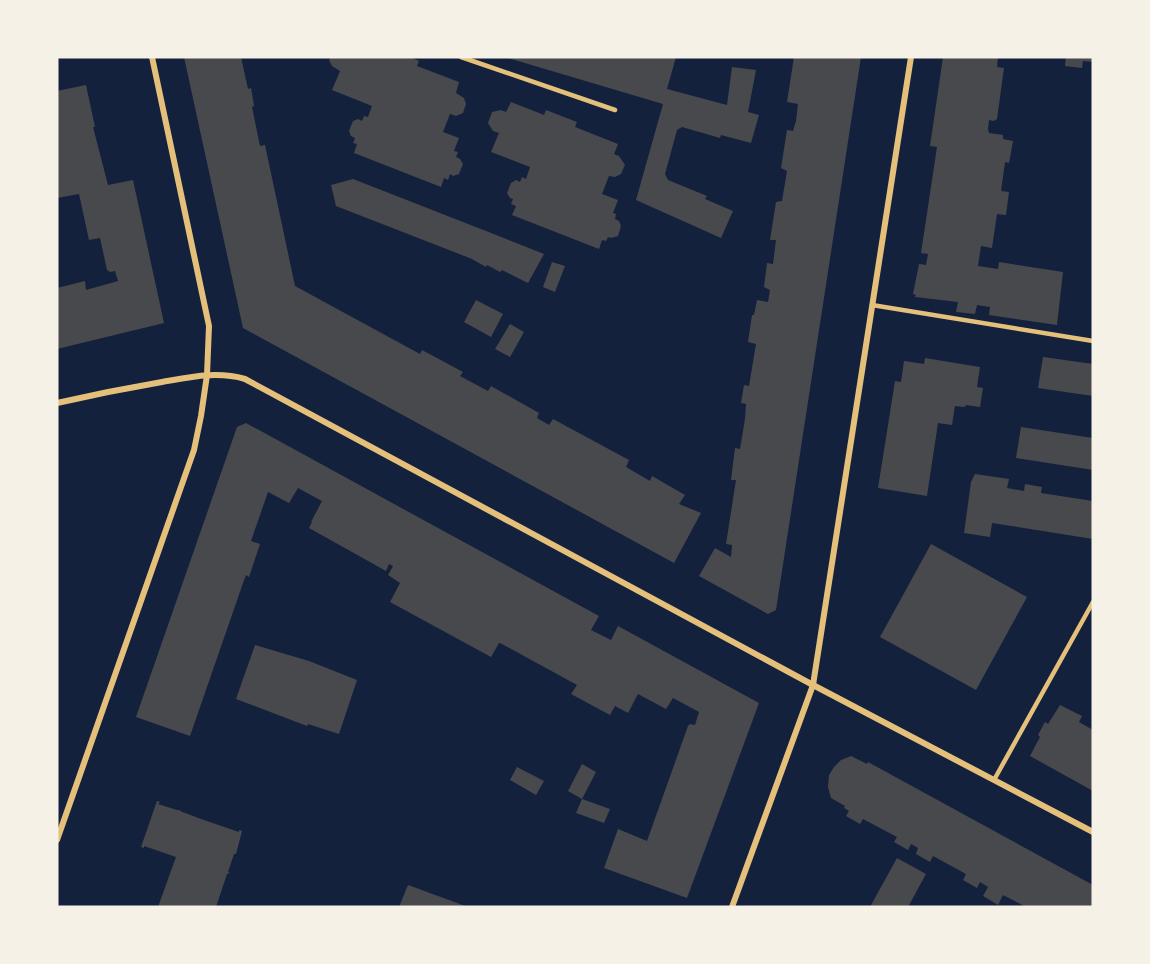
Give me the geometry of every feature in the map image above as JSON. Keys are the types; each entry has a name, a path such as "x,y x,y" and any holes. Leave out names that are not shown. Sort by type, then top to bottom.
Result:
{"street":[{"path":"57,840 194,450 207,375 208,326 152,57"},
{"path":"732,907 813,685 911,57"},
{"path":"57,403 119,389 207,375 231,375 259,385 813,685 1093,832"}],"lane":[{"path":"461,57 615,110"},
{"path":"872,305 1093,341"},
{"path":"994,780 1093,602"}],"building":[{"path":"184,57 241,57 248,89 251,88 254,106 252,107 260,146 265,145 295,286 420,354 422,350 463,372 460,376 488,391 491,386 539,413 537,418 549,425 553,419 629,460 626,467 650,481 652,476 685,495 679,504 701,513 674,563 243,328"},
{"path":"331,57 410,57 419,61 417,66 459,82 456,93 464,98 466,104 463,113 456,116 450,114 443,132 459,138 454,151 458,152 456,157 463,164 459,174 453,176 450,174 448,180 444,178 441,187 354,153 357,144 353,143 355,138 349,131 353,121 358,119 362,121 364,116 368,117 372,106 332,90 340,71 332,66 329,60"},
{"path":"505,57 676,57 667,89 727,105 732,67 756,70 748,112 759,115 751,143 721,135 720,138 682,127 677,130 665,174 668,180 707,196 705,199 733,211 721,238 636,200 663,104"},
{"path":"794,57 861,57 776,610 768,614 699,576 715,548 731,557 732,545 726,544 736,480 731,480 735,448 740,449 745,419 746,404 741,403 744,385 749,386 756,344 748,342 757,300 768,302 770,290 764,287 767,263 773,264 776,240 770,240 776,202 782,201 787,171 781,168 787,130 793,131 798,104 787,102"},
{"path":"943,57 998,57 997,67 1004,68 997,119 989,120 988,129 989,133 1003,135 1003,139 1013,141 1009,163 1005,162 1001,191 1009,192 1006,215 997,214 992,248 981,246 978,266 998,269 999,262 1063,272 1057,325 989,315 990,307 977,305 975,314 956,312 958,302 915,297 916,295 913,294 919,264 926,265 928,254 921,253 937,147 930,146"},
{"path":"1066,57 1093,57 1093,62 1083,61 1082,68 1065,66"},
{"path":"86,85 95,127 93,127 108,185 133,180 164,323 57,349 57,288 85,281 86,290 118,281 115,271 107,270 100,238 89,240 79,194 57,198 57,91"},
{"path":"511,102 544,115 546,110 577,122 575,127 618,144 614,154 619,156 625,165 621,174 615,177 609,176 602,194 618,200 613,213 616,214 615,219 621,226 618,236 608,237 606,241 602,240 599,249 512,215 516,206 511,204 513,199 507,193 511,183 516,180 520,182 522,177 526,179 530,167 491,152 499,133 493,131 488,123 492,112 501,110 506,112"},
{"path":"353,179 544,254 528,283 502,270 500,272 487,265 486,267 472,259 336,206 331,185"},
{"path":"552,262 565,266 555,292 543,287"},
{"path":"476,300 503,314 491,337 464,322"},
{"path":"510,324 524,332 510,357 495,349"},
{"path":"1043,357 1093,364 1093,396 1038,388"},
{"path":"925,358 980,367 977,387 983,388 980,407 955,406 952,425 938,423 927,496 878,488 895,381 901,382 904,361 924,364"},
{"path":"246,423 599,616 591,630 611,640 618,626 759,703 687,898 604,868 618,829 647,841 688,726 695,725 699,712 673,698 666,709 638,694 628,713 615,706 610,715 571,694 577,685 500,643 491,657 390,602 400,583 388,575 393,566 389,564 386,571 309,528 322,501 298,488 289,503 268,492 251,541 260,544 249,577 246,575 190,736 136,717 237,427"},
{"path":"1021,427 1093,438 1093,470 1016,458"},
{"path":"975,474 1009,479 1007,488 1024,491 1025,484 1042,487 1041,493 1093,501 1093,539 992,523 990,537 964,533 971,482"},
{"path":"931,544 1027,597 976,690 880,637"},
{"path":"255,645 309,661 357,680 339,734 308,724 307,726 236,699"},
{"path":"1060,705 1082,716 1079,722 1093,730 1093,791 1030,756 1045,722 1048,724"},
{"path":"851,756 867,764 868,762 1093,885 1093,907 1026,907 1003,895 998,905 983,896 988,887 980,882 977,888 963,880 966,874 933,856 930,862 916,854 918,848 911,844 908,850 894,842 897,837 863,819 860,824 846,816 849,811 844,808 845,806 831,798 828,787 829,775 841,760"},
{"path":"582,764 596,772 582,799 568,791"},
{"path":"517,767 544,781 536,795 510,780"},
{"path":"582,799 610,809 604,823 576,813"},
{"path":"157,801 160,802 158,804 239,832 239,830 242,831 228,872 230,873 227,874 216,907 158,907 176,857 141,847"},
{"path":"897,858 926,874 908,907 870,907"},
{"path":"408,885 468,907 399,907"}]}
